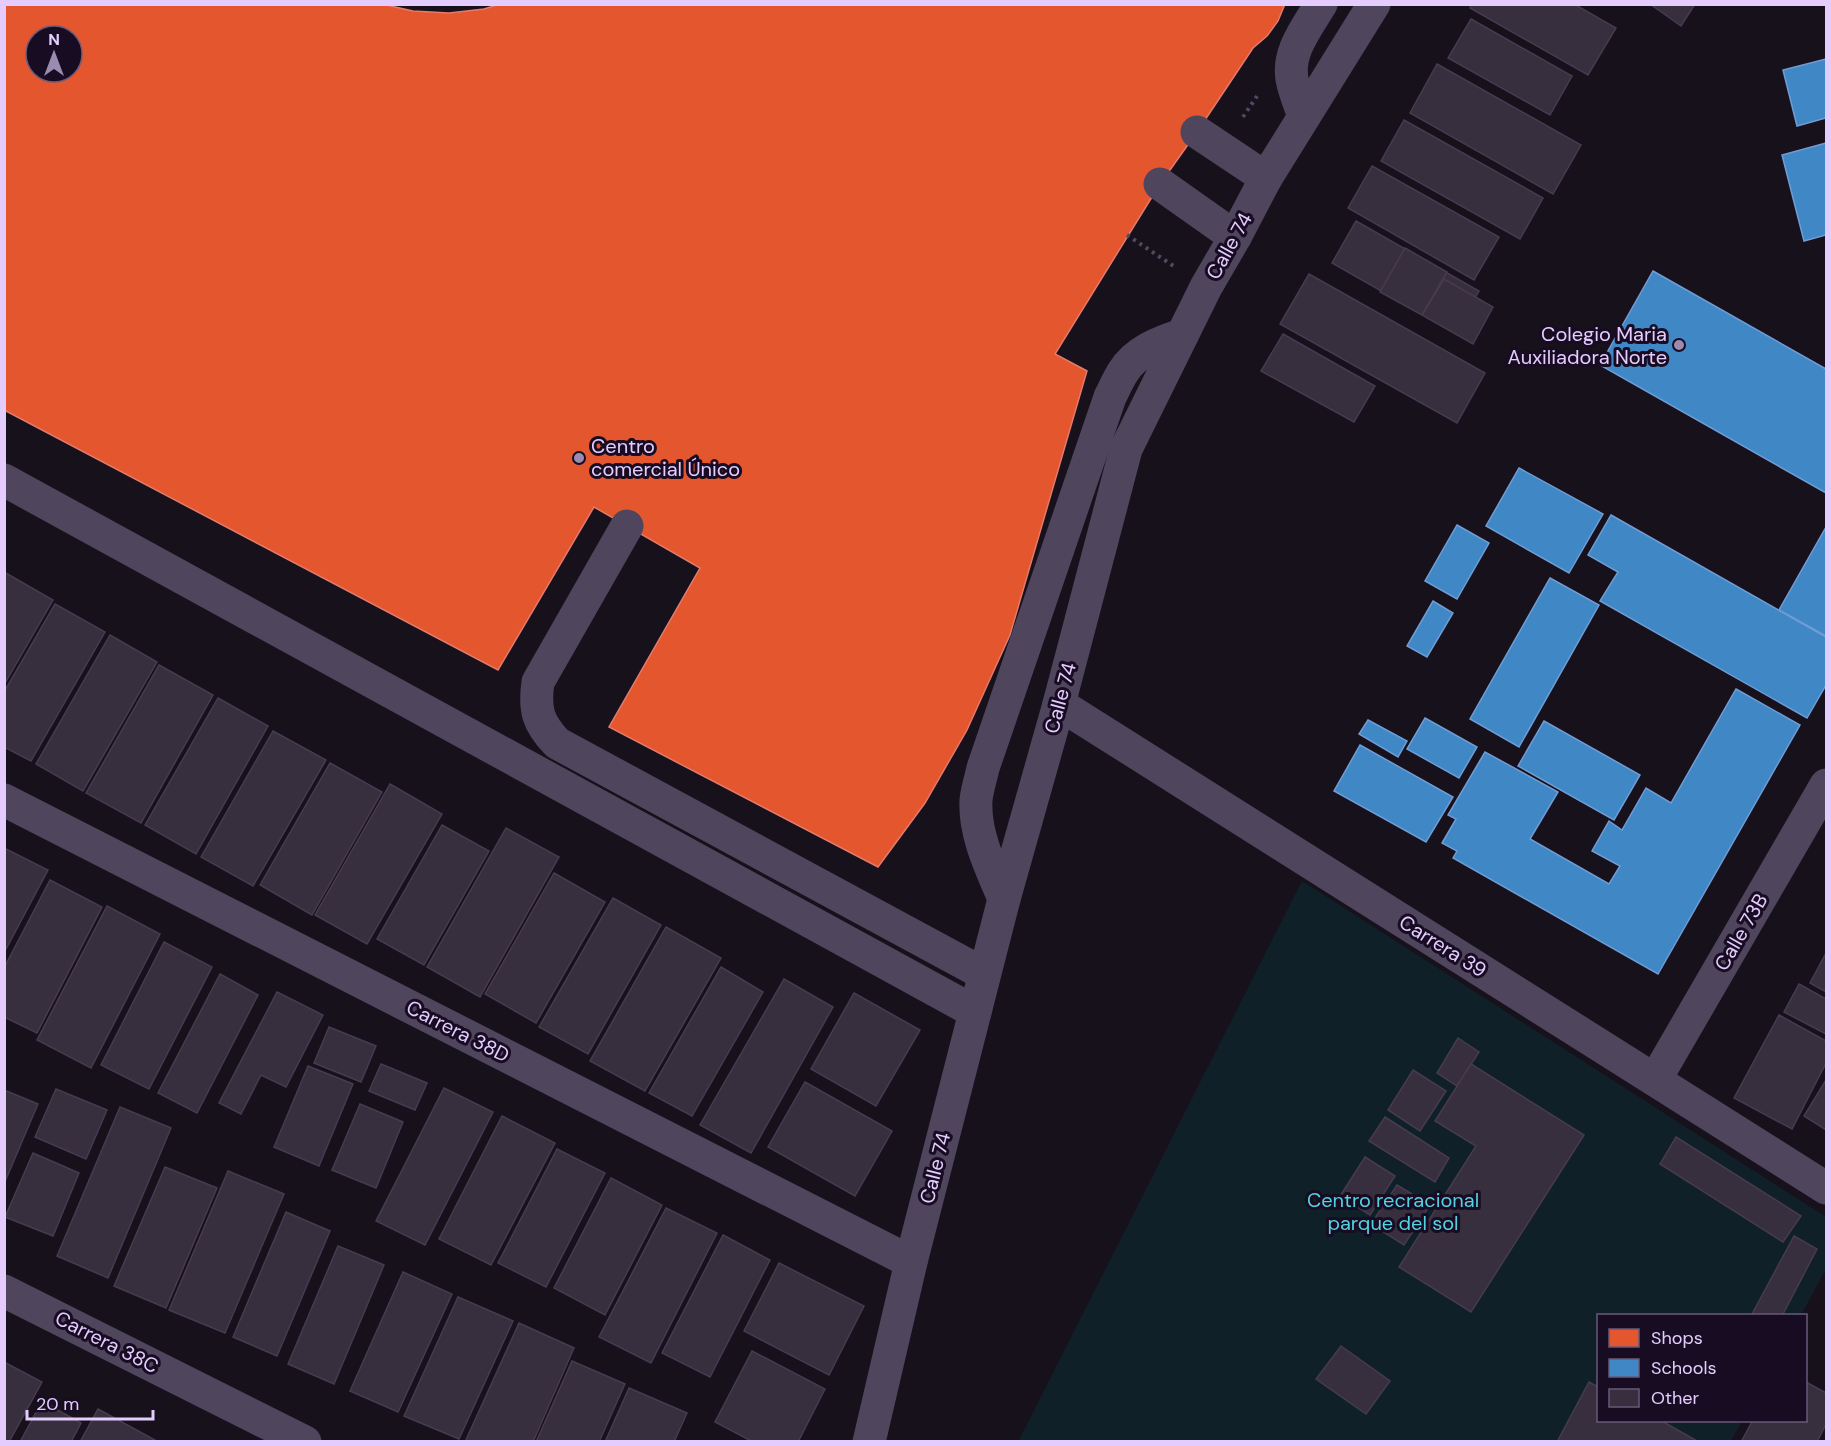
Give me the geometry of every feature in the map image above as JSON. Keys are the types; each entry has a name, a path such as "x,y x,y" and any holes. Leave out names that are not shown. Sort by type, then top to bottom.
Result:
{"street":[{"path":"1304,116 1292,83 1292,56 1321,4"},
{"name":"Calle 74","path":"876,1438 911,1262 1004,898 1059,704 1126,449 1206,287 1266,178 1374,4"},
{"path":"1197,132 1266,178"},
{"path":"1160,184 1235,237"},
{"path":"1004,898 984,850 977,823 976,800 983,768 1110,398 1123,371 1138,355 1158,343 1182,335"},
{"path":"4,480 975,1012"},
{"path":"627,526 538,682 535,699 538,717 546,732 557,743 984,974"},
{"name":"Carrera 39","path":"1059,704 1827,1188"},
{"name":"Calle 73B","path":"1656,1080 1827,785"},
{"name":"Carrera 38D","path":"4,800 911,1262"},
{"name":"Carrera 38C","path":"4,1291 306,1442"}],"path":[{"path":"1241,120 1258,93"},
{"path":"1127,235 1206,287"}],"green space":[{"name":"Centro recracional parque del sol","path":"1302,881 1826,1217 1826,1269 1802,1314 1597,1314 1597,1422 1741,1422 1731,1441 1018,1442"}],"building: Shops":[{"name":"Centro comercial Único","path":"4,4 382,4 413,11 449,13 484,9 500,4 1285,4 1278,21 1267,36 1253,48 1160,184 1055,354 1087,371 1010,635 967,730 925,803 878,867 609,727 700,568 594,507 498,670 4,410"}],"building: Schools":[{"path":"1826,59 1826,118 1797,126 1783,70"},
{"path":"1826,143 1826,235 1804,241 1782,155"},
{"path":"1653,271 1826,369 1826,493 1600,365"},
{"path":"1519,468 1603,514 1569,573 1486,526"},
{"path":"1611,515 1826,637 1826,685 1807,718 1600,601 1618,572 1588,555"},
{"path":"1457,525 1489,543 1457,599 1425,581"},
{"path":"1826,527 1826,636 1779,610"},
{"path":"1550,578 1599,605 1519,747 1470,719"},
{"path":"1433,601 1453,613 1427,657 1407,646"},
{"path":"1736,689 1800,725 1658,974 1453,858 1457,851 1442,843 1456,819 1448,815 1485,752 1558,792 1530,839 1609,884 1620,866 1592,851 1609,821 1622,830 1646,788 1671,803"},
{"path":"1425,718 1477,747 1459,778 1407,749"},
{"path":"1368,720 1407,741 1398,757 1359,734"},
{"path":"1544,721 1640,775 1614,820 1518,766"},
{"path":"1360,745 1453,797 1426,842 1334,791"}],"building: Other":[{"path":"1472,4 1574,4 1616,28 1588,75 1470,8"},
{"path":"1650,4 1695,4 1681,26"},
{"path":"1471,19 1572,76 1550,115 1448,58"},
{"path":"1437,64 1581,145 1553,194 1410,113"},
{"path":"1404,120 1543,198 1520,239 1381,161"},
{"path":"1372,166 1499,237 1474,280 1348,208"},
{"path":"1356,221 1479,291 1455,333 1332,263"},
{"path":"1405,248 1447,272 1422,315 1380,292"},
{"path":"1309,274 1485,373 1457,423 1280,324"},
{"path":"1444,279 1493,307 1473,344 1422,315"},
{"path":"1283,334 1375,386 1354,422 1261,371"},
{"path":"4,572 53,600 4,685"},
{"path":"55,604 105,632 31,761 4,747 4,692"},
{"path":"110,635 157,662 83,791 36,764"},
{"path":"159,665 213,695 141,823 86,793"},
{"path":"218,698 268,726 196,854 145,825"},
{"path":"273,731 326,760 253,886 201,857"},
{"path":"330,763 382,792 312,915 260,885"},
{"path":"390,784 442,814 367,944 315,915"},
{"path":"442,825 489,851 424,965 377,939"},
{"path":"506,828 559,857 480,997 427,967"},
{"path":"4,848 48,870 4,953"},
{"path":"554,873 605,902 536,1023 485,994"},
{"path":"50,880 102,907 37,1033 4,1017 4,968"},
{"path":"613,898 661,925 588,1054 539,1027"},
{"path":"107,906 160,934 91,1068 37,1040"},
{"path":"666,927 721,958 645,1091 590,1061"},
{"path":"164,942 212,967 149,1089 101,1065"},
{"path":"1826,953 1826,992 1810,983"},
{"path":"721,967 763,992 692,1116 649,1093"},
{"path":"220,974 258,995 197,1113 158,1093"},
{"path":"784,979 833,1007 751,1153 700,1125"},
{"path":"1799,984 1826,999 1826,1034 1784,1012"},
{"path":"277,992 323,1015 286,1087 261,1075 241,1114 219,1103"},
{"path":"854,993 920,1030 876,1106 811,1069"},
{"path":"1779,1015 1826,1041 1826,1063 1792,1129 1734,1098"},
{"path":"329,1027 376,1046 361,1082 314,1063"},
{"path":"1458,1038 1479,1052 1457,1086 1437,1073"},
{"path":"381,1064 427,1083 415,1110 369,1091"},
{"path":"1471,1064 1584,1135 1471,1312 1399,1267 1476,1146 1435,1121"},
{"path":"308,1066 353,1084 319,1166 274,1147"},
{"path":"1413,1070 1446,1091 1420,1131 1388,1110"},
{"path":"1826,1080 1826,1130 1804,1116"},
{"path":"805,1082 892,1131 855,1196 768,1147"},
{"path":"444,1088 493,1112 425,1245 376,1221"},
{"path":"56,1089 107,1110 86,1159 35,1137"},
{"path":"4,1090 38,1104 4,1184"},
{"path":"360,1104 403,1122 376,1188 332,1170"},
{"path":"120,1107 171,1128 108,1278 57,1256"},
{"path":"502,1116 555,1143 491,1265 439,1239"},
{"path":"1385,1117 1449,1158 1435,1182 1369,1141"},
{"path":"1676,1137 1801,1216 1783,1242 1660,1164"},
{"path":"557,1149 605,1173 546,1287 498,1263"},
{"path":"33,1153 79,1173 53,1236 5,1217"},
{"path":"1365,1157 1395,1176 1370,1215 1340,1196"},
{"path":"165,1167 217,1188 166,1308 114,1286"},
{"path":"228,1171 284,1194 225,1333 169,1310"},
{"path":"611,1178 662,1205 605,1315 554,1288"},
{"path":"1397,1185 1430,1205 1404,1245 1371,1224"},
{"path":"666,1208 717,1233 651,1363 599,1337"},
{"path":"286,1212 330,1231 277,1356 233,1337"},
{"path":"723,1235 770,1260 710,1377 662,1353"},
{"path":"1794,1236 1817,1249 1783,1314 1752,1314"},
{"path":"338,1246 384,1265 334,1384 288,1364"},
{"path":"779,1263 864,1306 829,1375 744,1331"},
{"path":"403,1272 452,1294 398,1412 350,1391"},
{"path":"458,1297 513,1321 459,1439 404,1416"},
{"path":"519,1323 574,1348 533,1442 465,1442"},
{"path":"1341,1346 1390,1381 1366,1414 1316,1379"},
{"path":"752,1351 825,1389 798,1442 753,1442 715,1422"},
{"path":"572,1361 625,1384 599,1442 536,1442"},
{"path":"4,1362 42,1382 9,1442 4,1442"},
{"path":"1589,1382 1597,1386 1597,1422 1664,1422 1699,1442 1557,1442"},
{"path":"1807,1383 1826,1393 1826,1424 1817,1442 1741,1442 1752,1422 1807,1422"},
{"path":"629,1388 687,1413 674,1442 605,1442"},
{"path":"42,1401 81,1423 71,1442 20,1442"},
{"path":"98,1409 155,1440 154,1442 80,1442"}],"place":[{"name":"Colegio Maria Auxiliadora Norte","path":"1679,345"},
{"name":"Centro comercial Único","path":"579,458"}]}
